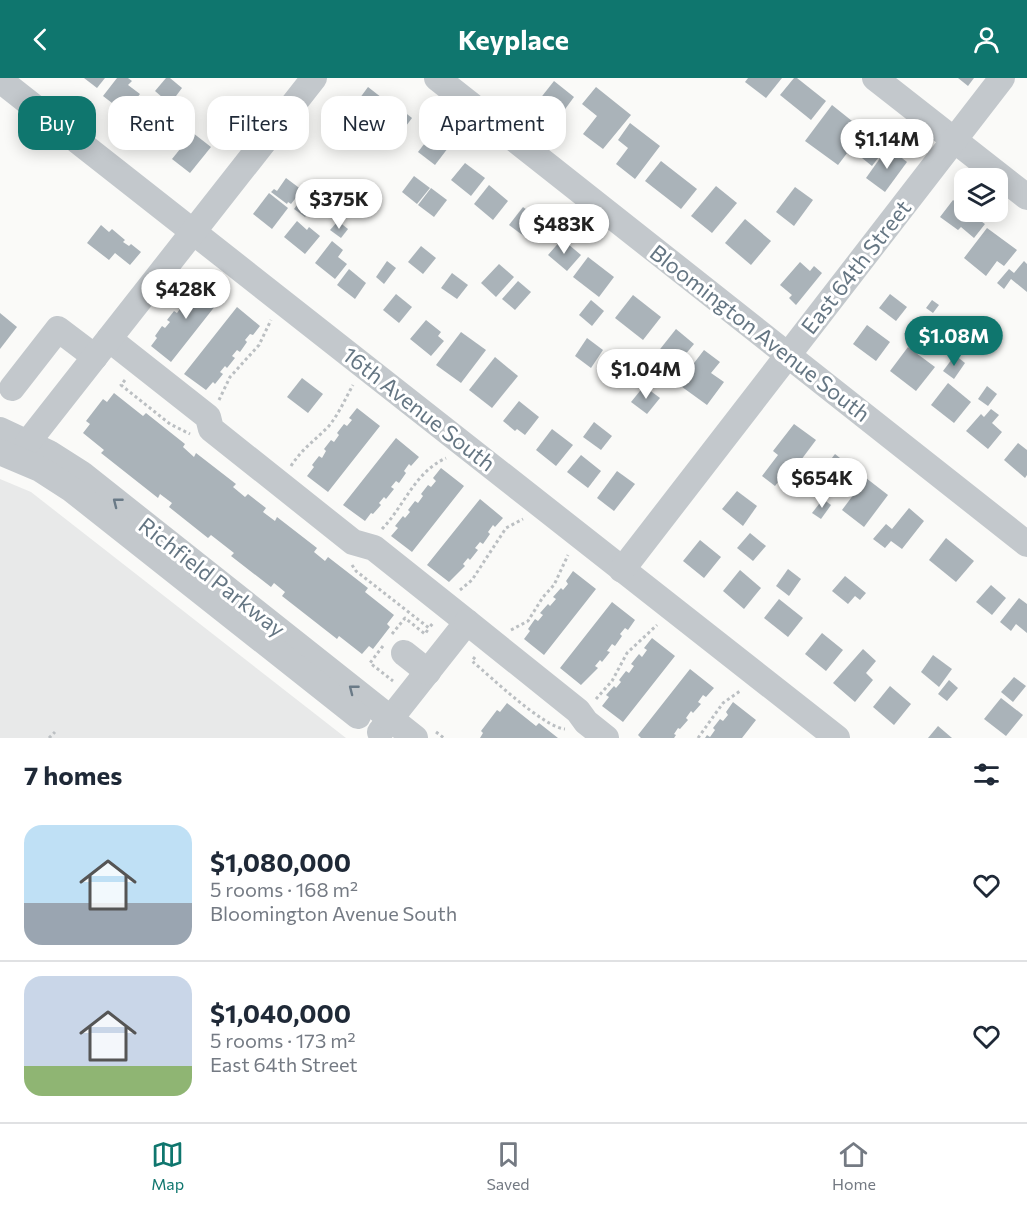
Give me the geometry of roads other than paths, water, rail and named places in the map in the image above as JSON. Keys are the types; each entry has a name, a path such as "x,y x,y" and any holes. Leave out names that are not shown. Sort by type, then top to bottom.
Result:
{"street":[{"path":"28,442 314,78"},
{"name":"Bloomington Avenue South","path":"437,78 1027,544"},
{"path":"875,78 1027,197"},
{"name":"East 64th Street","path":"622,570 1002,78"},
{"name":"16th Avenue South","path":"0,80 837,738"},
{"path":"12,388 58,329 102,348 208,417 211,429 353,542 374,548 578,711 586,722 606,738"},
{"name":"Richfield Parkway","path":"0,430 28,442 82,474 385,730"},
{"name":"Richfield Parkway","path":"0,452 40,469 71,489 385,730 415,738"},
{"path":"385,730 467,622"},
{"path":"404,653 428,672"}]}
